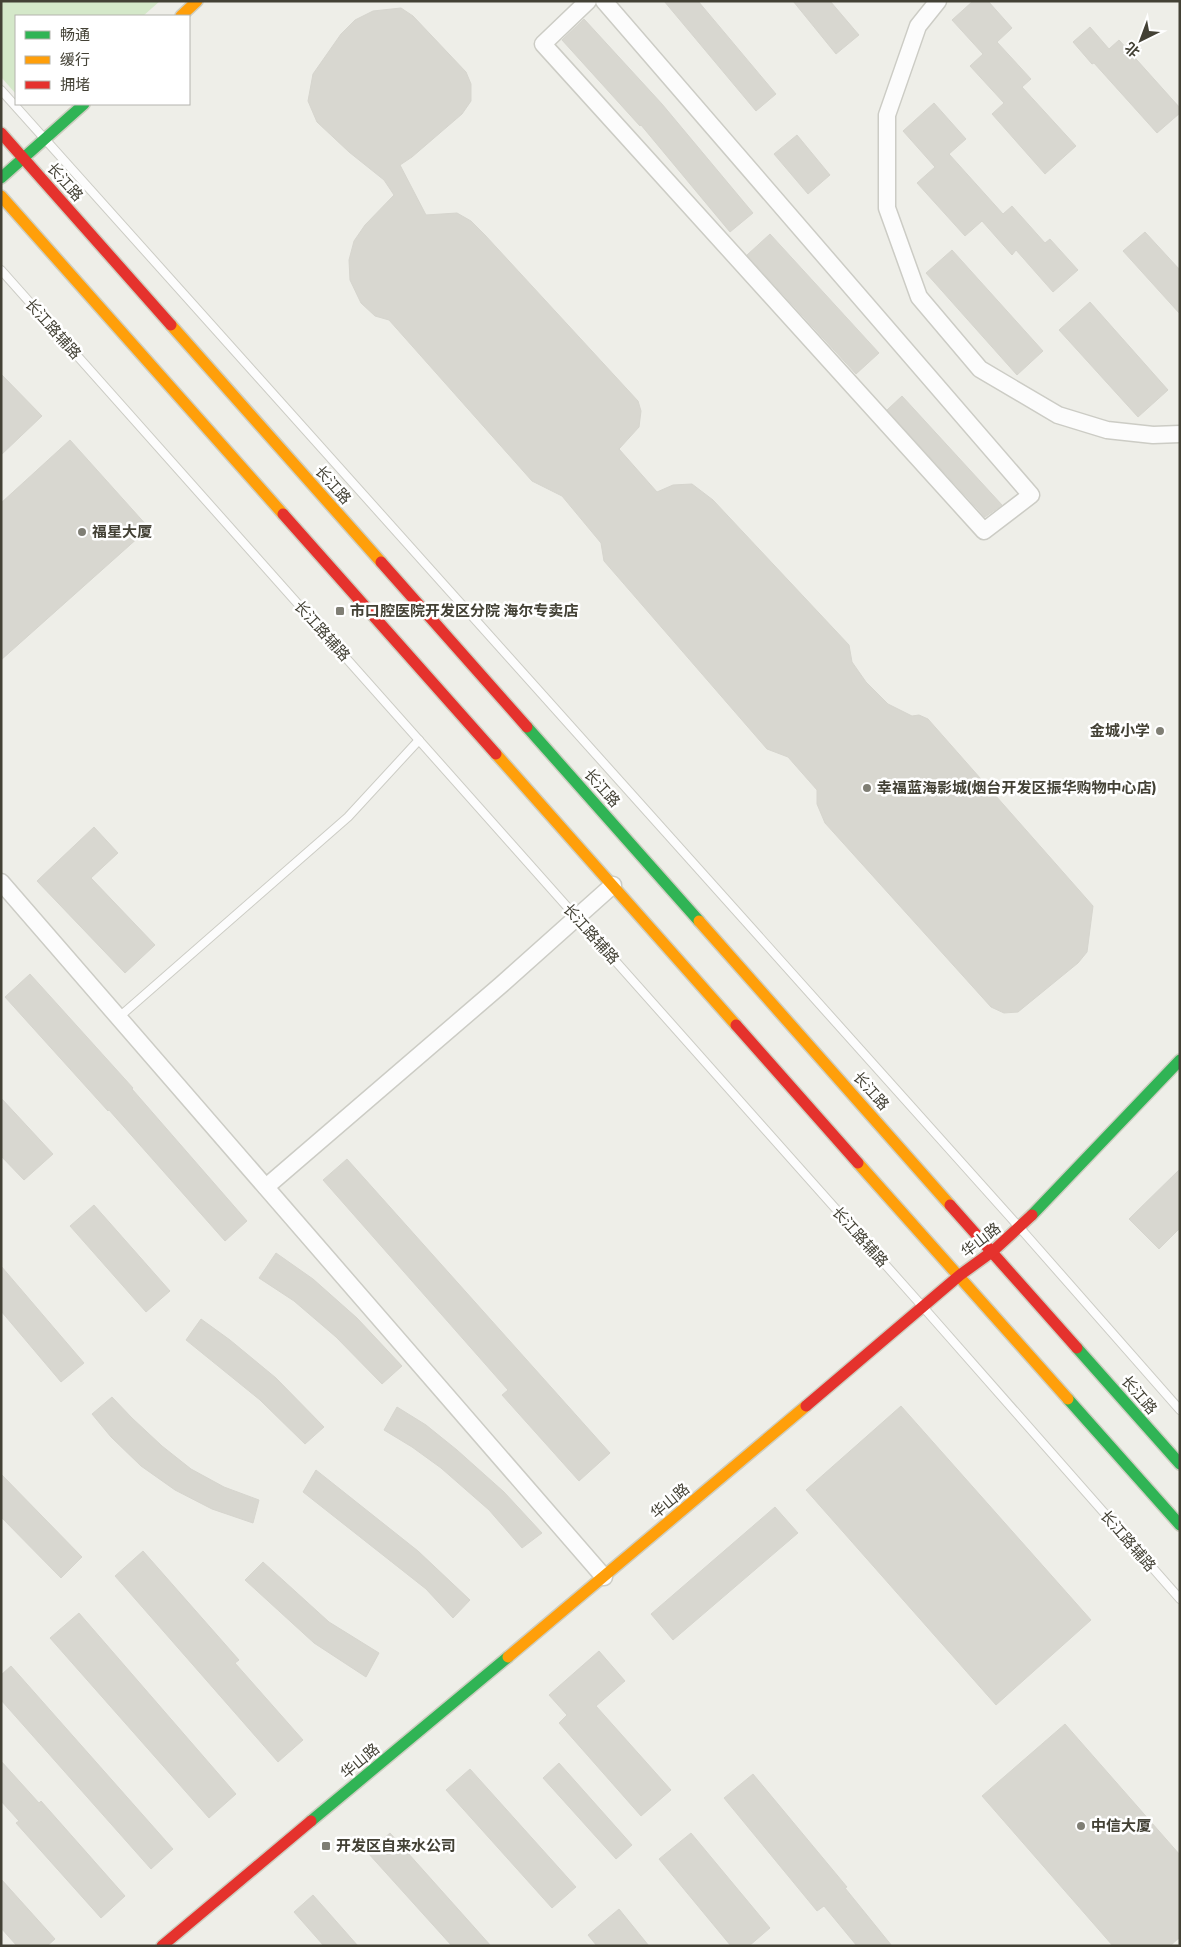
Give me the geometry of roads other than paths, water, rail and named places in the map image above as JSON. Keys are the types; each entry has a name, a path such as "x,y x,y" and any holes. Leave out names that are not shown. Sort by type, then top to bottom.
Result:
{"main road":[{"path":"182,15 197,1"},
{"path":"1,178 83,105"},
{"name":"长江路","path":"1,133 1180,1464"},
{"path":"1,196 1180,1525"},
{"name":"华山路","path":"162,1946 604,1577 960,1275 993,1252 1020,1228 1180,1060"}],"street":[{"path":"588,1 542,44 984,531 1031,495 604,1"},
{"path":"938,1 918,26 887,115 887,208 920,297 980,369 1058,415 1107,430 1153,435 1180,434"},
{"path":"1,882 604,1577"},
{"path":"266,1187 501,985 613,885"}],"lane":[{"path":"1,90 15,105"},
{"path":"15,105 1020,1228 1180,1410"},
{"name":"长江路辅路","path":"1,270 923,1307 1180,1599"},
{"path":"118,1018 348,817 419,740"}],"place":[{"name":"福星大厦","path":"82,532"},
{"name":"市口腔医院开发区分院 海尔专卖店","path":"340,611"},
{"name":"金城小学","path":"1160,731"},
{"name":"幸福蓝海影城(烟台开发区振华购物中心店)","path":"867,788"},
{"name":"中信大厦","path":"1081,1826"},
{"name":"开发区自来水公司","path":"326,1846"}]}
